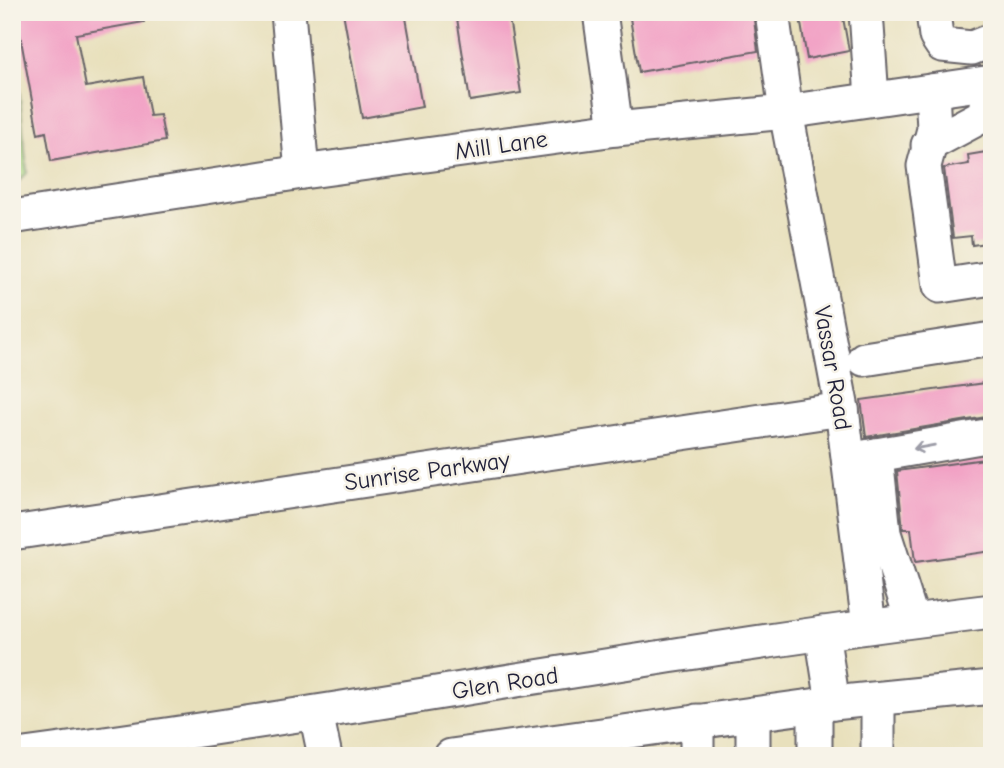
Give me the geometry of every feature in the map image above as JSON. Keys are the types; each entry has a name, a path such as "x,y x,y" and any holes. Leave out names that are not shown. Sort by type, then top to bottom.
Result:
{"street":[{"path":"288,12 302,172"},
{"path":"600,12 615,130"},
{"name":"Vassar Road","path":"772,12 786,112 842,409 862,457 869,626"},
{"path":"866,12 872,98"},
{"path":"928,145 984,115 982,44 942,46 936,36 933,12"},
{"name":"Mill Lane","path":"19,207 615,130 786,112 985,83"},
{"path":"932,91 933,128 924,166 940,286 992,278"},
{"path":"864,359 992,339"},
{"name":"Sunrise Parkway","path":"12,533 842,409"},
{"path":"912,620 862,457 992,435"},
{"name":"Glen Road","path":"17,756 316,713 869,626 992,611"},
{"path":"815,756 824,704 822,633"},
{"path":"451,756 639,742 697,721 824,704 992,687"},
{"path":"878,699 878,756"},
{"path":"316,713 325,756"},
{"path":"753,714 753,756"},
{"path":"697,721 697,756"}],"green space":[{"path":"12,12 27,173 12,188"}],"building":[{"path":"16,12 144,12 144,22 76,34 86,87 143,77 150,116 160,115 165,141 51,161 46,132 38,134"},
{"path":"343,12 405,12 422,107 362,118"},
{"path":"456,12 508,12 521,93 470,101"},
{"path":"629,12 753,12 758,51 639,72"},
{"path":"799,12 842,12 849,51 807,59"},
{"path":"992,151 992,242 972,245 971,236 953,238 944,168 969,164 968,155"},
{"path":"992,382 992,416 866,437 861,400"},
{"path":"992,458 992,551 915,562 911,529 903,529 897,471"}]}
